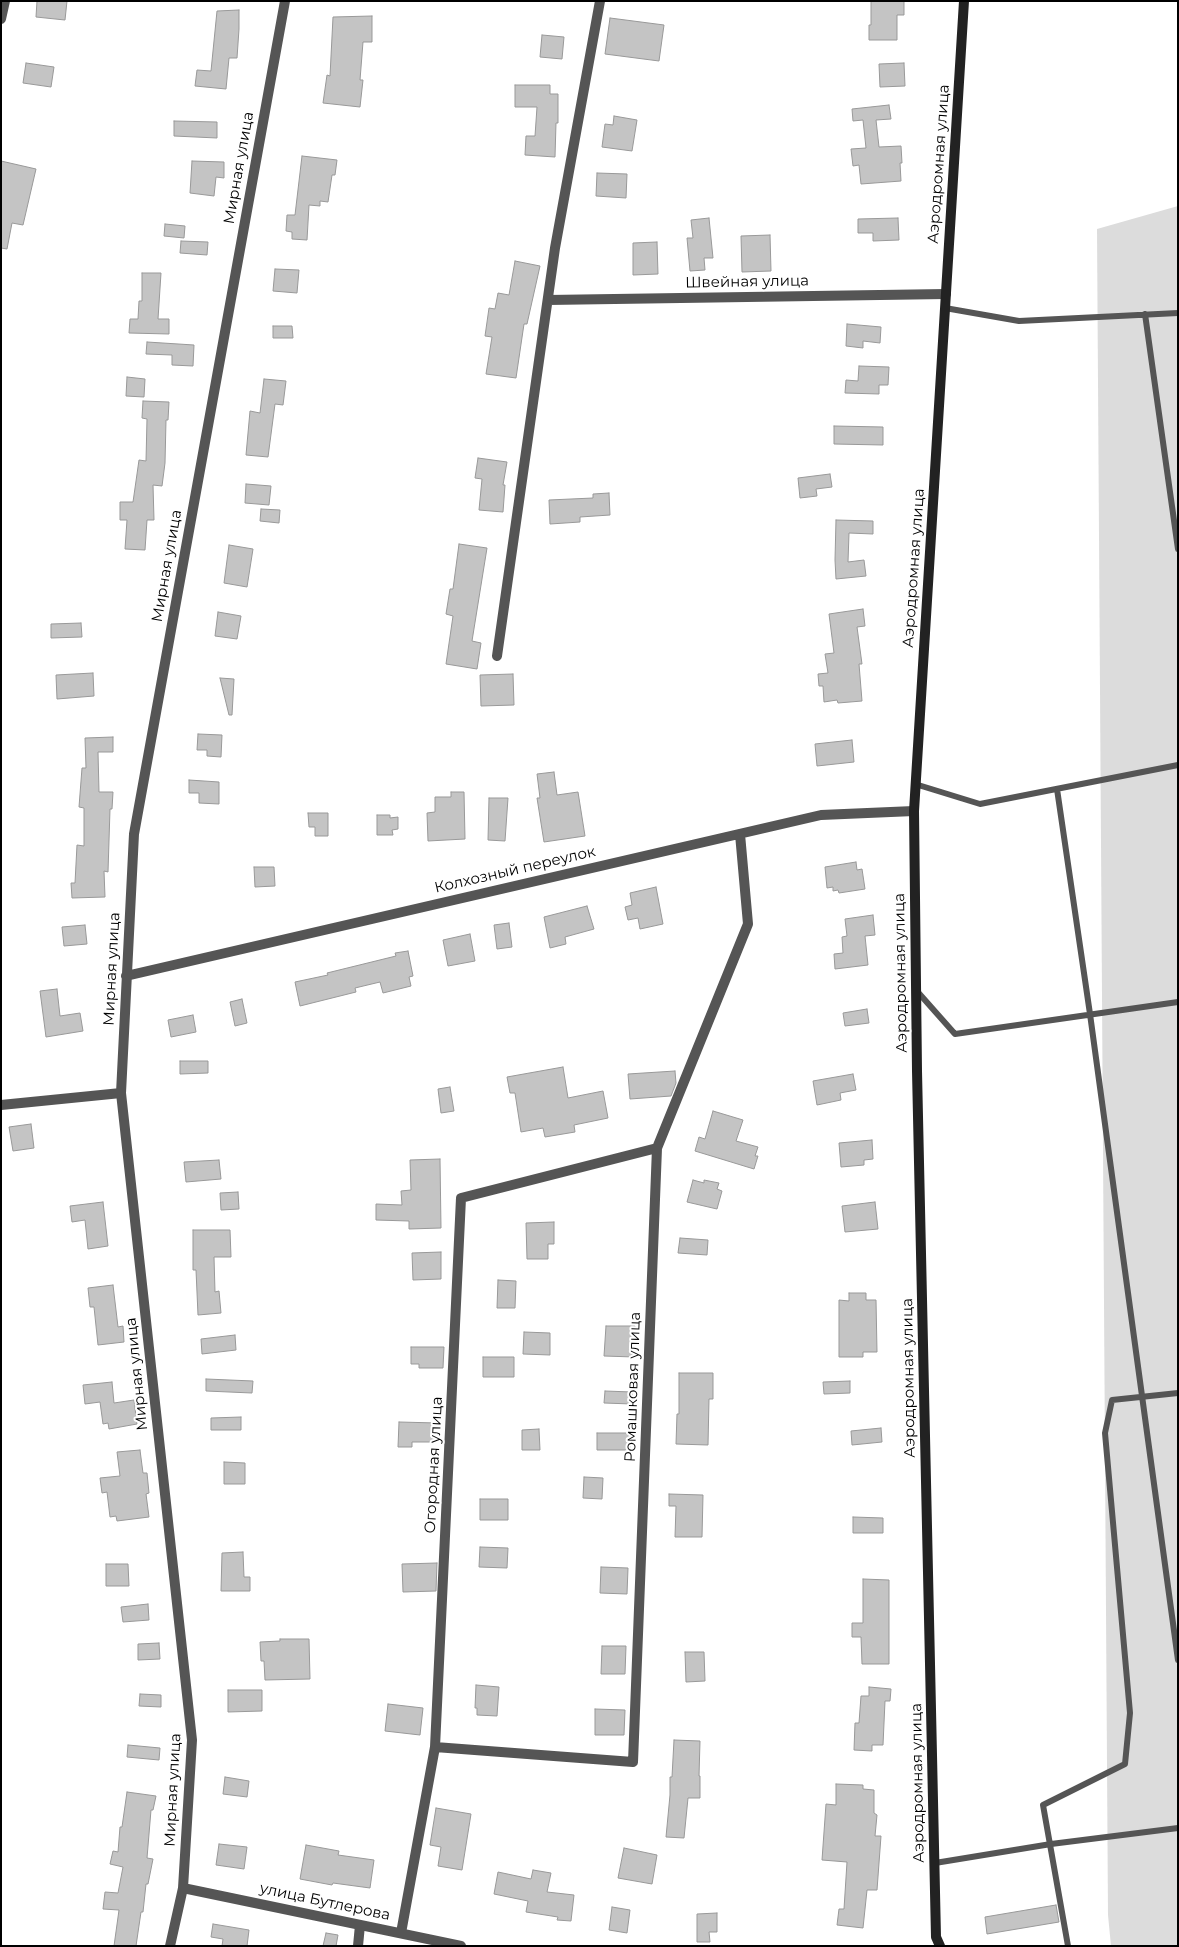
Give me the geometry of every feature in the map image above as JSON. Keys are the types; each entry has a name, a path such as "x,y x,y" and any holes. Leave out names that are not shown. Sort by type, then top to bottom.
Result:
{"street":[{"path":"1,19 5,1"},
{"name":"Мирная улица","path":"170,1946 183,1888 192,1740 121,1092 134,834 284,1"},
{"path":"497,656 557,239 600,1"},
{"name":"Аэродромная улица","path":"940,1946 936,1936 916,990 914,811 964,1"},
{"name":"Швейная улица","path":"548,300 946,294"},
{"name":"Колхозный переулок","path":"126,976 821,815 914,811"},
{"name":"Ромашковая улица","path":"436,1747 633,1762 657,1148 748,924 740,834"},
{"path":"1,1105 121,1092"},
{"name":"Огородная улица","path":"401,1933 436,1747 462,1198 657,1148"},
{"name":"улица Бутлерова","path":"183,1888 461,1946"},
{"path":"358,1946 360,1924"}],"lane":[{"path":"945,308 1019,321 1178,313"},
{"path":"1145,314 1178,549"},
{"path":"916,784 980,804 1178,765"},
{"path":"1057,789 1090,1014 1178,1660"},
{"path":"916,990 955,1034 1178,1002"},
{"path":"1068,1946 1043,1805 1125,1764 1130,1713 1105,1433 1112,1400 1178,1393"},
{"path":"935,1862 1050,1844 1178,1828"}],"shaded area":[{"path":"1178,206 1178,1946 1111,1946 1108,1915 1097,229"}],"building":[{"path":"37,1 67,1 65,20 36,17"},
{"path":"871,1 904,1 904,15 897,15 897,40 869,40"},
{"path":"239,10 237,58 229,58 226,89 195,86 197,70 211,71 217,11"},
{"path":"372,16 372,42 363,42 360,80 363,80 360,107 323,103 327,75 330,76 333,17"},
{"path":"610,18 664,25 659,61 605,54"},
{"path":"542,35 564,37 562,59 540,57"},
{"path":"26,63 54,67 51,87 23,83"},
{"path":"904,63 905,86 880,87 879,64"},
{"path":"515,85 550,85 550,94 558,94 555,157 525,155 526,136 535,136 537,107 515,107"},
{"path":"889,105 891,119 876,120 879,147 901,146 901,181 861,184 859,165 853,166 851,149 866,148 863,120 853,121 852,109"},
{"path":"614,116 637,120 632,151 602,147 605,124 613,125"},
{"path":"174,121 217,122 217,138 174,136"},
{"path":"302,156 337,160 335,175 332,175 328,202 320,201 320,206 309,205 307,240 292,239 292,232 286,231 287,215 295,215"},
{"path":"1,161 36,169 23,225 12,223 7,249 1,248"},
{"path":"192,161 224,162 224,178 216,177 214,196 190,193"},
{"path":"597,173 627,174 626,198 596,196"},
{"path":"709,218 713,258 704,258 705,270 690,271 687,238 693,238 691,220"},
{"path":"898,218 899,240 873,241 873,233 858,233 858,219"},
{"path":"165,224 185,226 184,238 164,236"},
{"path":"770,235 771,271 742,272 741,236"},
{"path":"181,241 208,242 207,255 180,253"},
{"path":"657,242 658,274 633,275 633,243"},
{"path":"515,261 540,266 527,324 524,324 516,378 486,374 492,337 485,336 489,308 495,309 498,293 509,295"},
{"path":"275,269 299,270 297,293 273,291"},
{"path":"142,273 161,273 158,319 169,319 169,334 129,333 130,319 138,319 139,301 142,301"},
{"path":"847,324 881,327 880,343 863,341 863,348 846,346"},
{"path":"273,326 292,326 293,338 273,338"},
{"path":"147,342 194,345 193,366 172,365 172,355 146,354"},
{"path":"859,366 889,367 888,385 879,385 879,394 845,393 846,380 858,381"},
{"path":"127,377 145,379 144,397 126,396"},
{"path":"264,379 286,381 283,405 275,404 268,457 246,455 250,411 260,413"},
{"path":"143,401 169,402 168,420 166,420 165,463 162,486 153,485 154,520 147,520 145,550 125,549 127,520 120,520 120,502 133,502 139,460 146,461 147,419 142,418"},
{"path":"834,426 883,427 883,445 834,444"},
{"path":"478,458 507,462 503,485 505,485 503,512 479,510 482,479 475,478"},
{"path":"830,474 832,487 816,489 817,496 800,498 798,478"},
{"path":"246,484 271,486 269,505 245,503"},
{"path":"609,493 610,515 580,517 580,522 550,524 549,500 593,498 593,494"},
{"path":"261,509 280,510 279,523 260,521"},
{"path":"836,520 873,521 873,534 849,533 848,562 864,560 866,576 836,579"},
{"path":"459,544 487,548 472,641 481,643 477,669 446,664 453,616 446,614 450,589 453,589"},
{"path":"229,545 253,549 247,587 224,583"},
{"path":"863,609 865,626 857,627 862,664 859,664 862,701 838,703 837,700 824,702 823,686 819,686 818,674 828,673 825,654 834,653 829,614"},
{"path":"218,612 241,616 237,639 215,636"},
{"path":"81,623 82,637 51,638 51,624"},
{"path":"93,673 94,696 57,699 56,675"},
{"path":"513,674 514,705 481,706 480,675"},
{"path":"220,678 234,679 232,715 229,715"},
{"path":"198,734 222,735 221,757 207,756 207,750 197,750"},
{"path":"113,737 113,752 98,752 99,792 113,792 112,809 110,809 108,872 104,871 105,897 72,898 71,883 75,883 77,845 84,846 84,808 79,807 82,768 86,768 85,738"},
{"path":"852,740 854,762 817,766 815,744"},
{"path":"554,772 557,795 578,792 585,836 544,842 537,798 540,798 537,774"},
{"path":"189,780 219,782 219,804 199,803 199,793 189,793"},
{"path":"451,792 464,792 465,839 428,841 427,813 435,812 435,797 451,797"},
{"path":"489,798 508,798 505,841 488,840"},
{"path":"308,813 328,813 328,836 315,836 315,827 309,827"},
{"path":"377,815 390,815 390,818 398,817 398,829 392,830 393,835 377,835"},
{"path":"856,862 857,870 862,869 865,889 839,893 838,890 833,891 833,887 827,888 825,867"},
{"path":"254,867 274,867 275,886 255,887"},
{"path":"656,887 663,924 640,929 638,918 628,920 625,907 632,905 630,893"},
{"path":"587,906 594,929 565,937 566,944 550,948 544,917"},
{"path":"873,915 875,935 865,936 868,965 835,969 834,954 843,953 842,937 847,936 845,919"},
{"path":"509,923 512,947 497,949 494,925"},
{"path":"85,925 87,944 64,946 62,927"},
{"path":"470,934 475,961 448,966 443,940"},
{"path":"408,951 413,976 409,977 411,986 383,993 380,982 355,988 356,992 300,1006 295,982 328,975 327,973 396,956 395,953"},
{"path":"57,989 60,1016 80,1013 83,1031 46,1037 40,991"},
{"path":"242,999 247,1023 235,1026 230,1002"},
{"path":"867,1009 869,1023 845,1026 843,1013"},
{"path":"193,1015 196,1032 171,1037 168,1020"},
{"path":"180,1061 208,1061 208,1073 180,1074"},
{"path":"563,1067 568,1098 603,1091 608,1118 574,1125 575,1132 545,1137 543,1128 521,1132 515,1093 510,1093 507,1077"},
{"path":"675,1071 676,1083 671,1096 630,1099 628,1074"},
{"path":"853,1074 856,1090 840,1093 841,1100 817,1105 813,1081"},
{"path":"450,1087 454,1111 441,1113 438,1089"},
{"path":"713,1111 743,1120 736,1141 758,1147 755,1156 758,1156 754,1169 695,1151 699,1137 705,1139"},
{"path":"31,1124 34,1148 13,1151 9,1127"},
{"path":"872,1140 873,1159 864,1160 864,1165 841,1167 839,1143"},
{"path":"440,1159 441,1228 409,1229 409,1221 376,1220 376,1204 402,1205 401,1191 411,1190 410,1160"},
{"path":"219,1160 221,1179 186,1182 184,1162"},
{"path":"693,1180 704,1183 704,1180 719,1183 717,1189 722,1191 717,1209 687,1202"},
{"path":"238,1192 239,1209 221,1210 220,1193"},
{"path":"103,1202 108,1246 88,1249 85,1220 72,1222 70,1206"},
{"path":"875,1202 878,1229 845,1232 842,1206"},
{"path":"554,1222 554,1244 548,1244 548,1259 527,1259 526,1223"},
{"path":"193,1230 230,1230 231,1257 214,1257 215,1292 219,1291 221,1313 198,1315 196,1270 193,1270"},
{"path":"680,1238 708,1240 707,1255 678,1253"},
{"path":"441,1252 441,1279 413,1280 412,1253"},
{"path":"498,1280 516,1281 515,1308 497,1308"},
{"path":"113,1285 118,1327 123,1326 124,1342 98,1345 94,1307 90,1307 88,1288"},
{"path":"849,1293 866,1293 866,1300 876,1300 877,1352 863,1352 863,1357 839,1357 839,1300 849,1301"},
{"path":"606,1326 635,1326 634,1357 604,1356"},
{"path":"524,1332 550,1333 550,1355 523,1354"},
{"path":"235,1335 236,1350 202,1354 201,1339"},
{"path":"411,1347 444,1347 443,1368 419,1368 419,1364 411,1364"},
{"path":"483,1357 514,1357 514,1377 483,1377"},
{"path":"679,1373 713,1373 713,1399 709,1399 708,1445 676,1444 677,1414 679,1414"},
{"path":"206,1379 253,1381 252,1393 206,1391"},
{"path":"850,1381 850,1393 824,1394 823,1382"},
{"path":"112,1382 114,1403 134,1400 137,1424 109,1429 108,1423 103,1424 100,1402 85,1404 83,1385"},
{"path":"605,1391 632,1392 632,1404 604,1403"},
{"path":"241,1417 241,1430 211,1430 211,1418"},
{"path":"399,1422 437,1423 437,1442 412,1442 412,1447 398,1447"},
{"path":"881,1428 882,1442 852,1445 851,1431"},
{"path":"539,1429 540,1450 522,1450 522,1430"},
{"path":"597,1433 630,1433 630,1450 597,1450"},
{"path":"140,1450 143,1473 147,1473 149,1493 146,1494 149,1517 117,1521 116,1516 110,1517 107,1492 102,1493 100,1478 120,1476 117,1452"},
{"path":"224,1462 245,1463 245,1484 224,1484"},
{"path":"584,1477 603,1478 602,1499 583,1498"},
{"path":"669,1494 703,1495 702,1537 675,1537 676,1506 669,1506"},
{"path":"480,1499 508,1499 508,1520 480,1520"},
{"path":"853,1517 883,1518 883,1533 853,1533"},
{"path":"480,1547 508,1548 507,1568 479,1567"},
{"path":"243,1552 244,1577 250,1577 250,1591 221,1591 222,1553"},
{"path":"437,1563 436,1591 403,1592 402,1564"},
{"path":"106,1564 128,1564 129,1586 106,1586"},
{"path":"601,1567 628,1568 627,1594 600,1593"},
{"path":"863,1579 889,1580 889,1664 862,1664 861,1637 852,1637 852,1623 863,1623"},
{"path":"148,1604 149,1620 123,1622 121,1607"},
{"path":"280,1639 309,1639 310,1679 265,1680 260,1642 280,1641"},
{"path":"159,1643 160,1659 138,1660 138,1644"},
{"path":"602,1646 626,1646 625,1674 601,1674"},
{"path":"685,1652 704,1652 705,1681 686,1682"},
{"path":"476,1685 499,1687 497,1716 477,1715 477,1708 475,1708"},
{"path":"869,1687 891,1689 890,1701 885,1701 883,1745 872,1745 872,1751 854,1750 855,1723 859,1723 861,1696 869,1696"},
{"path":"228,1690 262,1690 262,1711 228,1712"},
{"path":"140,1694 161,1695 161,1707 139,1706"},
{"path":"388,1704 423,1708 420,1735 385,1731"},
{"path":"595,1709 625,1710 624,1735 595,1735"},
{"path":"674,1740 700,1741 700,1798 688,1798 684,1838 666,1837"},
{"path":"128,1745 160,1748 159,1760 127,1757"},
{"path":"225,1777 249,1781 247,1797 223,1794"},
{"path":"836,1784 863,1785 863,1789 874,1790 874,1813 877,1815 875,1836 881,1836 877,1890 867,1890 863,1928 837,1925 839,1909 844,1909 847,1862 822,1860 826,1804 836,1805"},
{"path":"127,1792 156,1796 153,1810 151,1810 147,1858 153,1859 148,1884 146,1884 136,1946 114,1946 119,1910 103,1909 105,1892 118,1893 123,1867 110,1864 113,1851 118,1852 120,1827 122,1827"},
{"path":"436,1808 471,1814 462,1870 438,1866 441,1847 430,1845"},
{"path":"219,1844 247,1847 244,1869 216,1865"},
{"path":"306,1845 339,1851 338,1855 374,1860 370,1888 333,1883 332,1885 300,1879"},
{"path":"624,1848 657,1855 652,1884 618,1878"},
{"path":"533,1870 551,1873 547,1892 574,1895 571,1921 557,1920 558,1917 526,1912 528,1901 494,1894 498,1872 531,1879"},
{"path":"1056,1905 1059,1922 987,1934 985,1917"},
{"path":"612,1907 630,1910 627,1933 609,1930"},
{"path":"717,1913 717,1932 709,1932 710,1942 697,1942 697,1914"},
{"path":"213,1924 249,1930 247,1946 222,1946 223,1939 211,1937"},
{"path":"326,1933 338,1935 336,1946 323,1946"}]}
